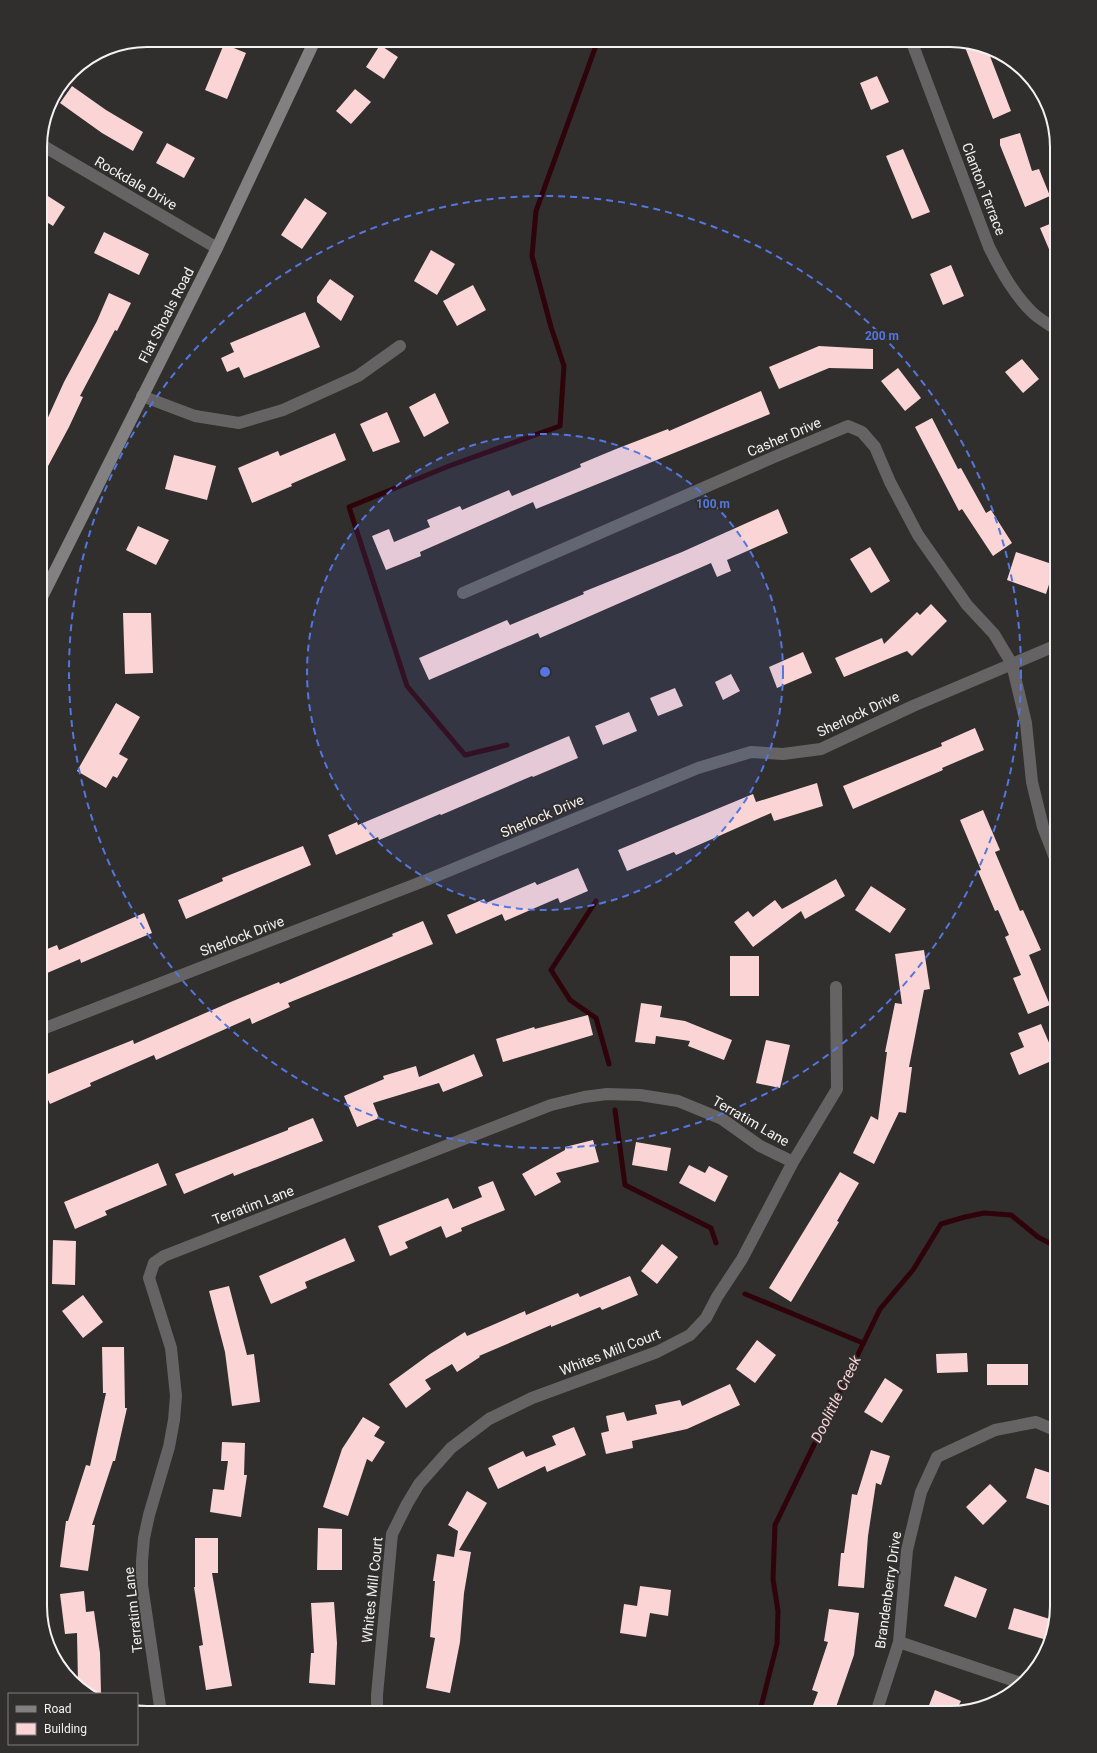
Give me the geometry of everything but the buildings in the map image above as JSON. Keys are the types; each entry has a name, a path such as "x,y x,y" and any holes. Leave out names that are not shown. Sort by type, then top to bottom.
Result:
{"main road":[{"name":"Flat Shoals Road","path":"47,587 217,248 312,47"}],"street":[{"name":"Clanton Terrace","path":"914,47 989,247 1012,289 1034,314 1050,325"},
{"name":"Rockdale Drive","path":"47,148 217,248"},
{"path":"142,396 195,416 239,423 283,410 358,376 400,346"},
{"name":"Casher Drive","path":"463,593 766,460 848,426 862,432 875,447 890,482 918,535 967,605 994,634 1012,664 1026,723 1032,782 1043,827 1050,845"},
{"name":"Sherlock Drive","path":"47,1027 415,885 698,768 751,752 783,754 821,749 913,706 1050,648"},
{"name":"Whites Mill Court","path":"377,1706 392,1534 419,1484 451,1448 489,1419 532,1398 656,1352 690,1335 706,1318 717,1297 742,1259 793,1162 837,1089 836,987"},
{"name":"Terratim Lane","path":"160,1706 142,1585 142,1561 144,1538 149,1515 169,1448 174,1420 176,1396 171,1348 149,1278 154,1263 172,1253 551,1105 584,1097 607,1094 631,1094 678,1101 722,1119 760,1146 793,1162"},
{"name":"Brandenberry Drive","path":"878,1706 899,1642 907,1550 921,1492 937,1457 995,1430 1036,1422 1050,1428"},
{"path":"899,1642 1016,1681"}],"waterway":[{"path":"507,745 465,755 407,686 349,507 449,466 560,426 564,366 551,327 532,256 536,211 595,47"},
{"path":"596,901 551,970 570,1000 596,1018 609,1064"},
{"path":"615,1110 625,1185 711,1228 716,1243"},
{"name":"Doolittle Creek","path":"761,1706 777,1644 778,1611 773,1579 775,1525 880,1309 913,1270 941,1224 984,1213 1011,1215 1038,1237 1050,1243"},
{"path":"745,1294 863,1343"}]}
